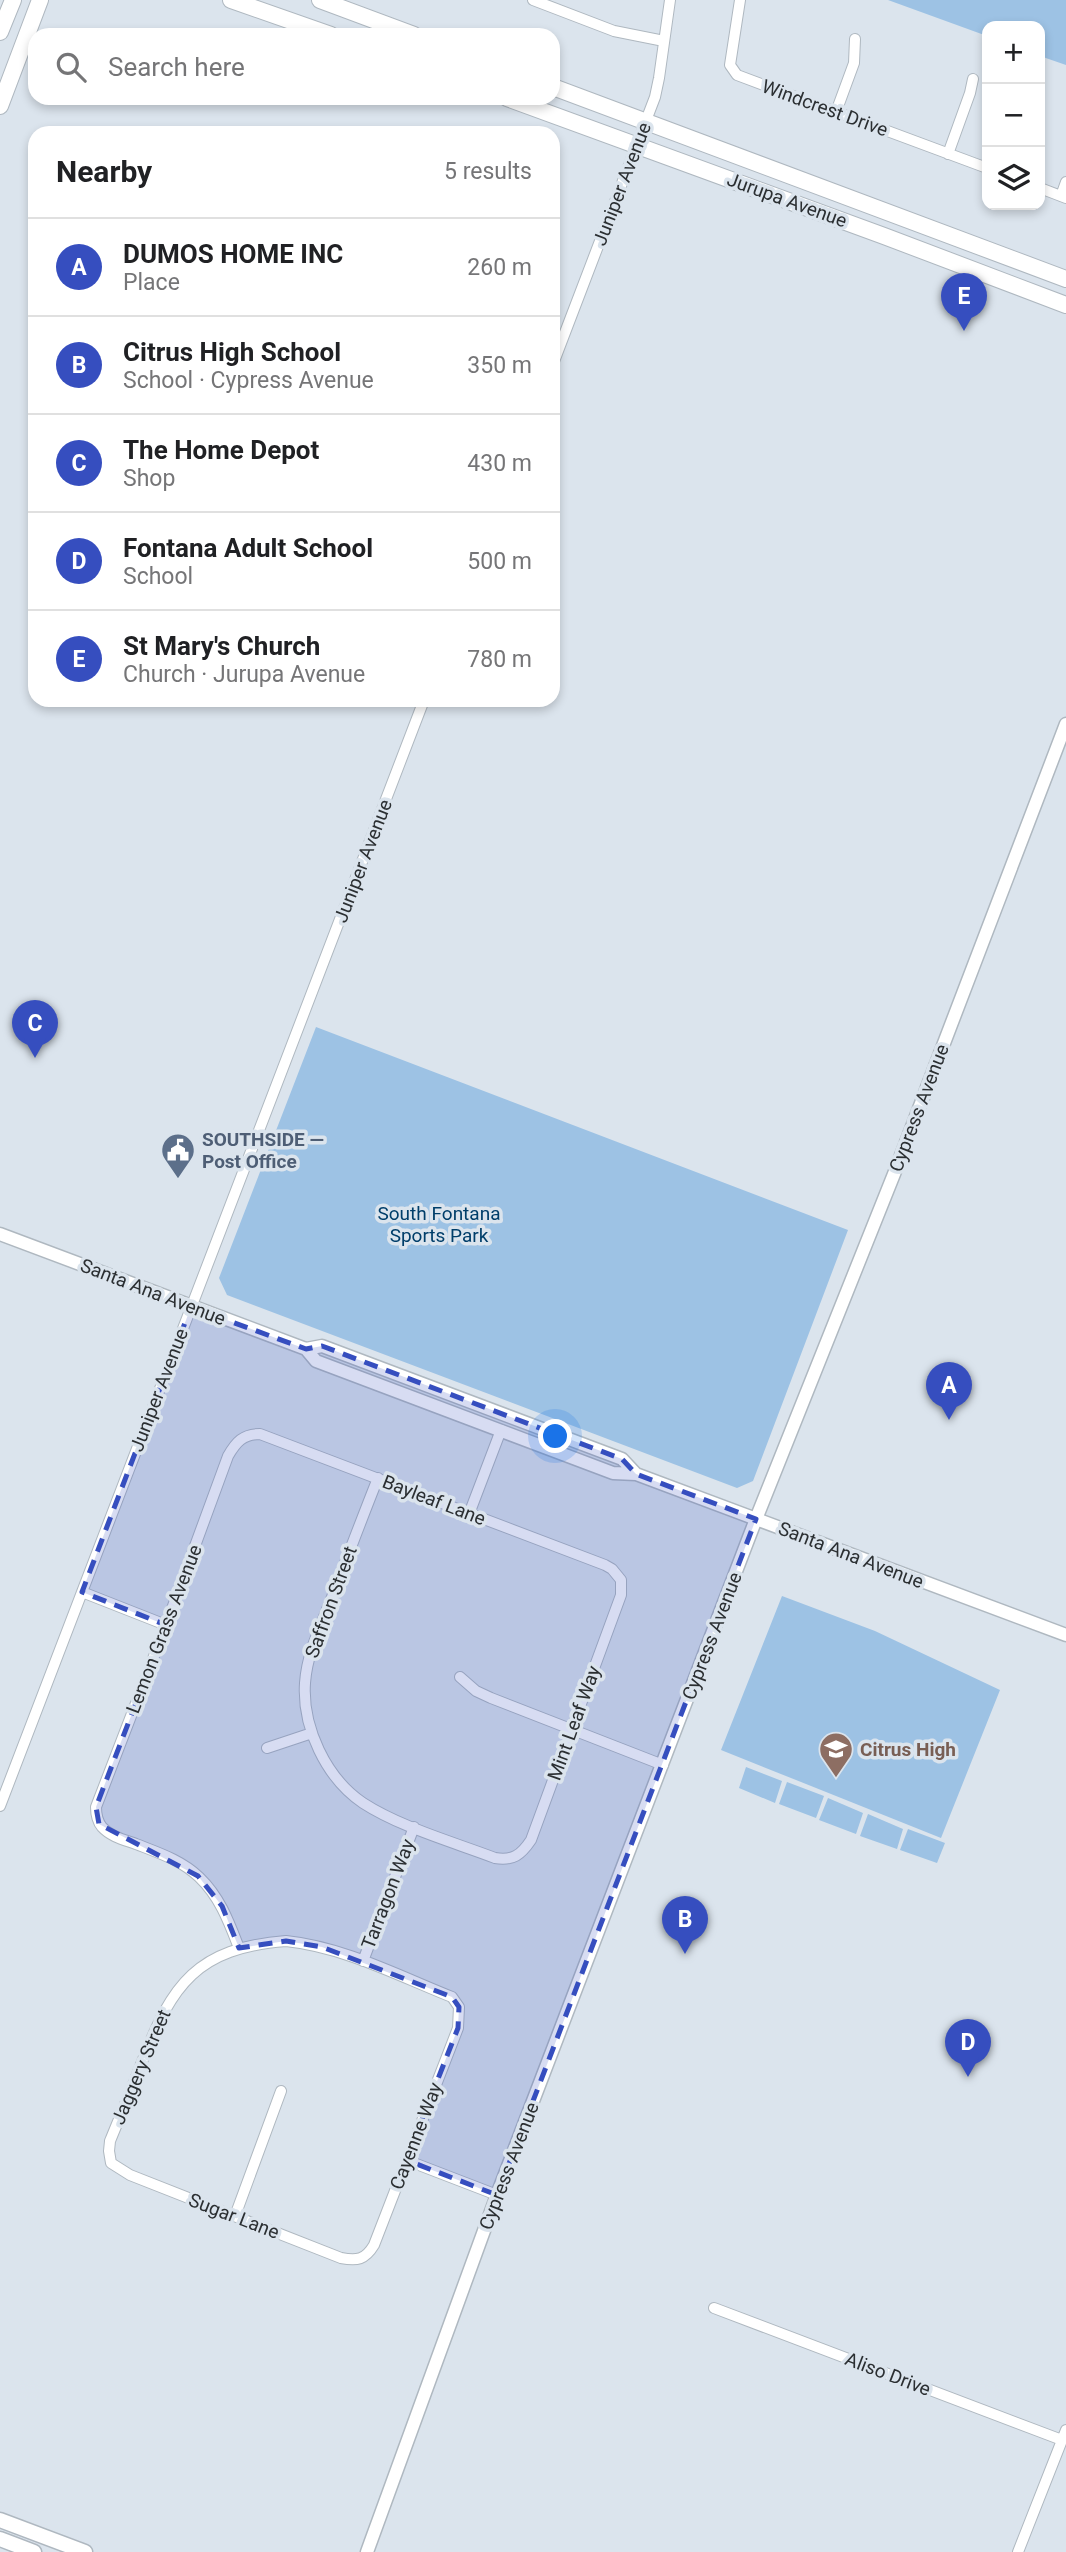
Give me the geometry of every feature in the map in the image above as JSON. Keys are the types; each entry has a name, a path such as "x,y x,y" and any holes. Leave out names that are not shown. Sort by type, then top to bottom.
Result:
{"main road":[{"path":"0,32 13,0"},
{"path":"29,28 40,0"},
{"path":"231,0 311,28"},
{"path":"327,1 396,28"},
{"path":"0,106 28,32"},
{"name":"Jurupa Avenue","path":"560,90 1066,279"},
{"name":"Jurupa Avenue","path":"526,105 1066,305"},
{"path":"0,2520 85,2552"},
{"path":"0,2539 34,2552"}],"street":[{"name":"Juniper Avenue","path":"560,346 646,122 659,78 670,0"},
{"name":"Windcrest Drive","path":"740,0 732,51 732,69 737,75 982,166"},
{"path":"538,1 614,31 664,41"},
{"path":"836,112 854,63 855,39"},
{"path":"948,154 973,79"},
{"path":"1045,190 1063,197 1066,182"},
{"name":"Juniper Avenue","path":"0,1806 421,707"},
{"name":"Cypress Avenue","path":"367,2552 497,2195 756,1519 894,1174 1066,724"},
{"name":"Santa Ana Avenue","path":"1,1238 306,1349 316,1361 613,1473 636,1474 1066,1635"},
{"name":"Santa Ana Avenue","path":"306,1349 322,1346 622,1459 636,1474"},
{"path":"469,1514 501,1430"},
{"name":"Bayleaf Lane","path":"242,1438 250,1434 260,1434 378,1478 605,1565 621,1580"},
{"name":"Lemon Grass Avenue","path":"240,1948 222,1906 198,1876 166,1855 113,1836 99,1824 96,1807 228,1456 242,1438"},
{"name":"Saffron Street","path":"378,1478 309,1660 306,1701 312,1732 327,1765 348,1791 377,1811 495,1858 512,1859"},
{"name":"Mint Leaf Way","path":"512,1859 520,1854 531,1840 621,1595 621,1580"},
{"path":"82,1592 166,1625"},
{"path":"460,1677 476,1691 663,1765"},
{"path":"267,1748 312,1732"},
{"name":"Tarragon Way","path":"363,1961 414,1827"},
{"name":"Jaggery Street","path":"111,2163 108,2151 110,2141 159,2018 187,1980 206,1964 240,1948 272,1942 298,1942 322,1947 452,1997 459,2007"},
{"name":"Cayenne Way","path":"361,2259 374,2245 458,2028 459,2007"},
{"path":"234,2216 281,2091"},
{"path":"406,2160 497,2195"},
{"name":"Sugar Lane","path":"111,2163 130,2175 341,2258 361,2259"},
{"name":"Aliso Drive","path":"714,2308 1064,2435"},
{"path":"1018,2552 1064,2435"}],"highlighted area":[{"path":"191,1307 306,1349 322,1346 622,1459 636,1474 756,1519 497,2195 406,2160 458,2028 459,2007 452,1997 322,1947 286,1941 239,1948 222,1906 198,1876 99,1824 96,1807 166,1625 82,1592"}],"green space":[{"path":"888,0 1066,0 1066,65 1045,58 1045,21 982,21 982,34"},
{"name":"South Fontana Sports Park","path":"316,1027 848,1230 753,1481 737,1488 227,1295 219,1278"},
{"path":"782,1596 875,1631 1000,1690 941,1838 721,1750"},
{"path":"746,1767 782,1781 775,1803 739,1788"},
{"path":"787,1782 824,1796 816,1818 779,1804"},
{"path":"828,1798 863,1813 856,1834 819,1820"},
{"path":"868,1814 903,1829 897,1849 860,1836"},
{"path":"908,1829 945,1843 937,1863 900,1850"}],"place":[{"name":"St Mary's Church","path":"964,331"},
{"name":"The Home Depot","path":"35,1058"},
{"name":"SOUTHSIDE — Post Office","path":"178,1180"},
{"name":"DUMOS HOME INC","path":"949,1420"},
{"name":"Citrus High","path":"836,1779"},
{"name":"Citrus High School","path":"685,1954"},
{"name":"Fontana Adult School","path":"968,2077"}]}
